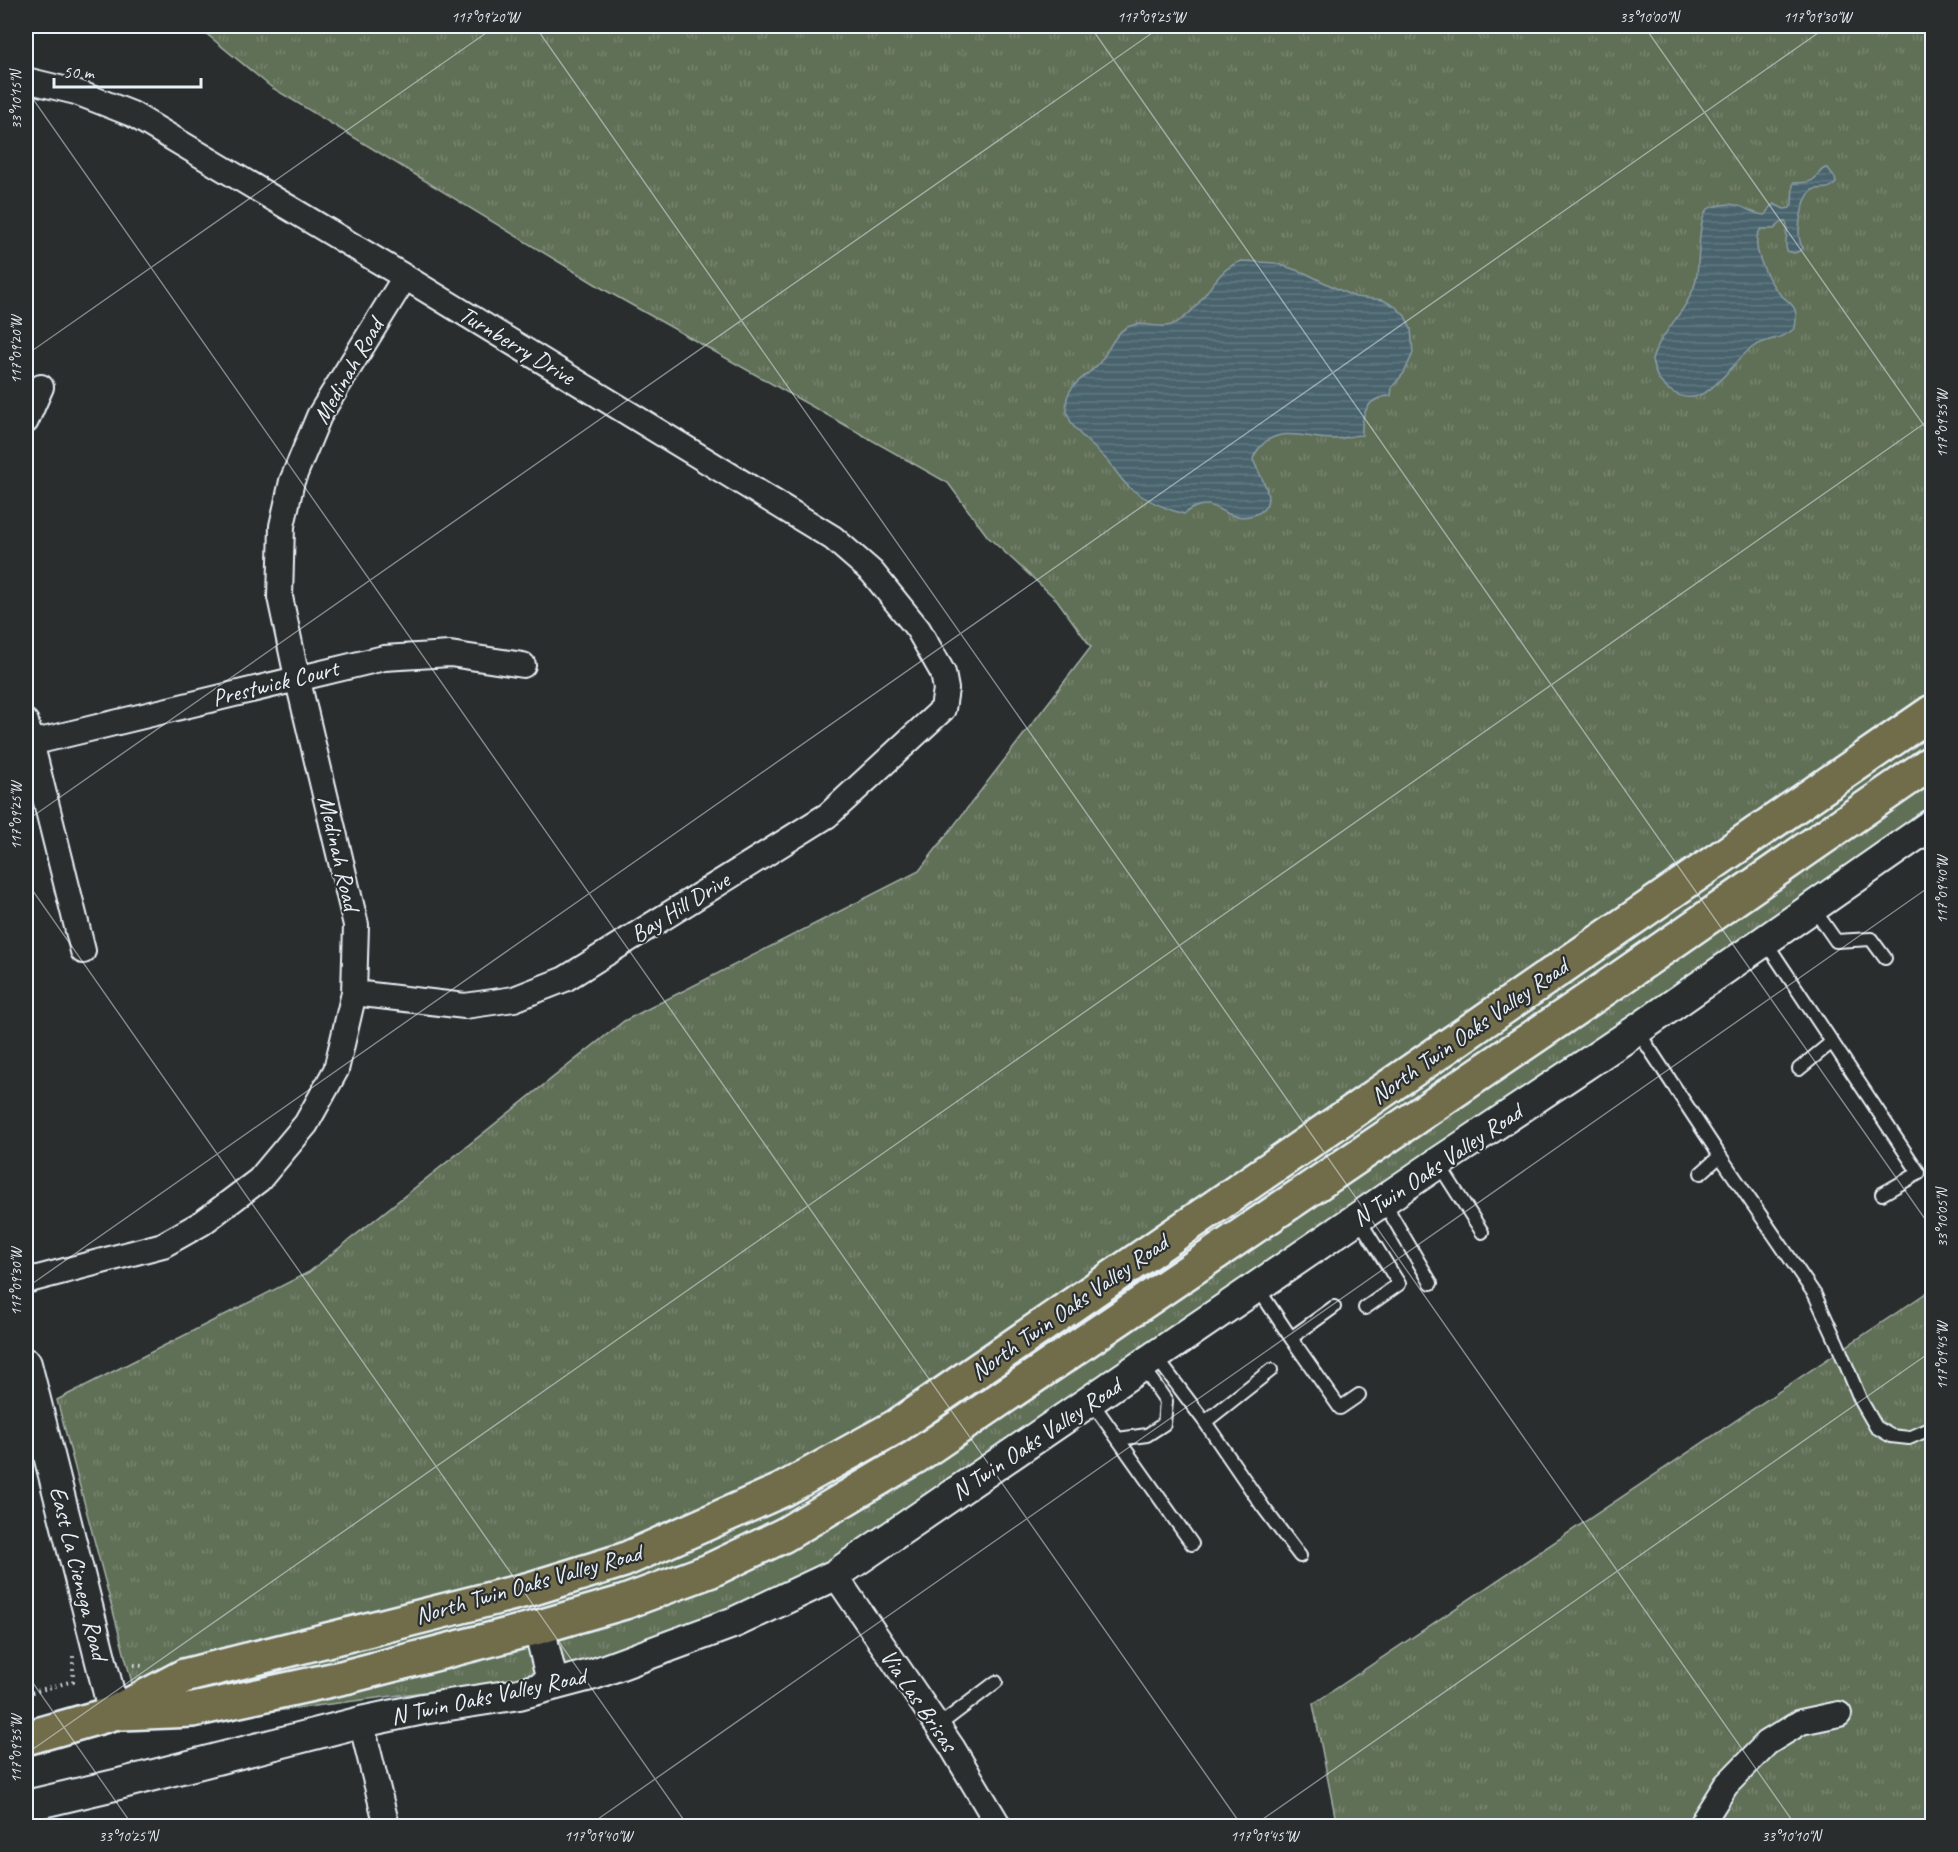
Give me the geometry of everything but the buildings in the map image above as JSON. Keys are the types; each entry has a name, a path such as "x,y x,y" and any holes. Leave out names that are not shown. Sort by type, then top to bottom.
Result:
{"main road":[{"name":"North Twin Oaks Valley Road","path":"26,1738 114,1713 184,1676 530,1588 624,1560 782,1490 897,1426 1932,712"},
{"name":"North Twin Oaks Valley Road","path":"114,1713 193,1710 345,1677 539,1627 625,1602 709,1571 784,1535 915,1457 1606,988 1932,762"},
{"path":"427,1614 443,1623 457,1626 504,1614 519,1617 539,1627 546,1610 556,1601 624,1577 675,1538"}],"street":[{"name":"Turnberry Drive","path":"26,80 76,92 132,114 405,277 833,538 872,572 918,629 943,673 946,689"},
{"name":"Medinah Road","path":"26,1281 163,1245 202,1222 259,1180 306,1124 336,1070 354,993 356,925 280,597 282,526 292,481 319,416 405,277"},
{"path":"26,422 41,387"},
{"name":"Prestwick Court","path":"28,732 384,658 450,654 523,665"},
{"name":"Bay Hill Drive","path":"354,993 465,1006 514,999 565,979 828,815 943,709 946,689"},
{"path":"28,732 83,951"},
{"name":"N Twin Oaks Valley Road","path":"26,1806 361,1722 423,1709 519,1694 594,1674 735,1622 835,1575 1438,1163 1637,1030 1932,824"},
{"name":"East La Cienega Road","path":"26,1364 114,1713"},
{"name":"Via Las Brisas","path":"835,1575 938,1726 999,1827"},
{"path":"539,1627 553,1685"},
{"path":"1700,1827 1726,1785 1767,1743 1801,1722 1839,1714"},
{"path":"361,1722 387,1827"}],"lane":[{"path":"1812,907 1836,940 1871,939 1885,958"},
{"path":"1764,940 1919,1173 1882,1194"},
{"path":"1637,1030 1720,1156 1803,1275 1815,1295 1860,1399 1876,1427 1891,1436 1909,1438 1932,1428"},
{"path":"1799,1070 1832,1042"},
{"path":"1701,1173 1720,1156"},
{"path":"1438,1163 1482,1232"},
{"path":"1383,1201 1431,1283"},
{"path":"1358,1218 1399,1284 1365,1308"},
{"path":"1257,1287 1340,1408 1359,1395"},
{"path":"1291,1338 1334,1306"},
{"path":"1149,1361 1205,1422 1263,1507 1300,1556"},
{"path":"1118,1439 1147,1435 1164,1424 1166,1401 1149,1361"},
{"path":"1205,1422 1271,1370"},
{"path":"1091,1401 1192,1545"},
{"path":"938,1726 996,1682"}],"path":[{"path":"134,1665 151,1666"},
{"path":"26,1694 73,1681"}],"green space":[{"path":"197,26 1932,26 1932,832 904,1545 572,1673 144,1728 57,1400 309,1272 624,1021 919,871 1091,647 1057,600 988,537 948,483 605,290 271,87"},
{"path":"1926,1293 1932,1295 1932,1584 1924,1594 1932,1618 1932,1826 1337,1826 1313,1704"}],"water":[{"path":"1825,168 1828,168 1836,183 1828,188 1812,190 1808,195 1802,209 1799,227 1800,242 1803,248 1796,252 1787,251 1787,226 1783,221 1774,229 1761,229 1758,236 1757,244 1761,262 1779,293 1794,307 1795,328 1784,335 1754,346 1704,393 1694,397 1683,397 1671,391 1658,378 1652,360 1661,340 1687,302 1696,280 1704,214 1708,209 1728,204 1765,215 1774,204 1784,209 1790,208 1793,183 1812,181"},
{"path":"1242,261 1275,263 1305,273 1355,297 1383,300 1396,307 1405,316 1411,329 1413,353 1404,373 1392,387 1391,396 1377,399 1368,407 1363,420 1362,435 1325,439 1280,435 1262,445 1253,459 1268,493 1267,504 1260,512 1249,516 1237,516 1206,505 1184,514 1163,507 1127,485 1108,461 1084,439 1073,425 1067,408 1067,398 1073,387 1100,362 1120,332 1131,325 1166,326 1181,320 1197,305 1224,271"}]}
